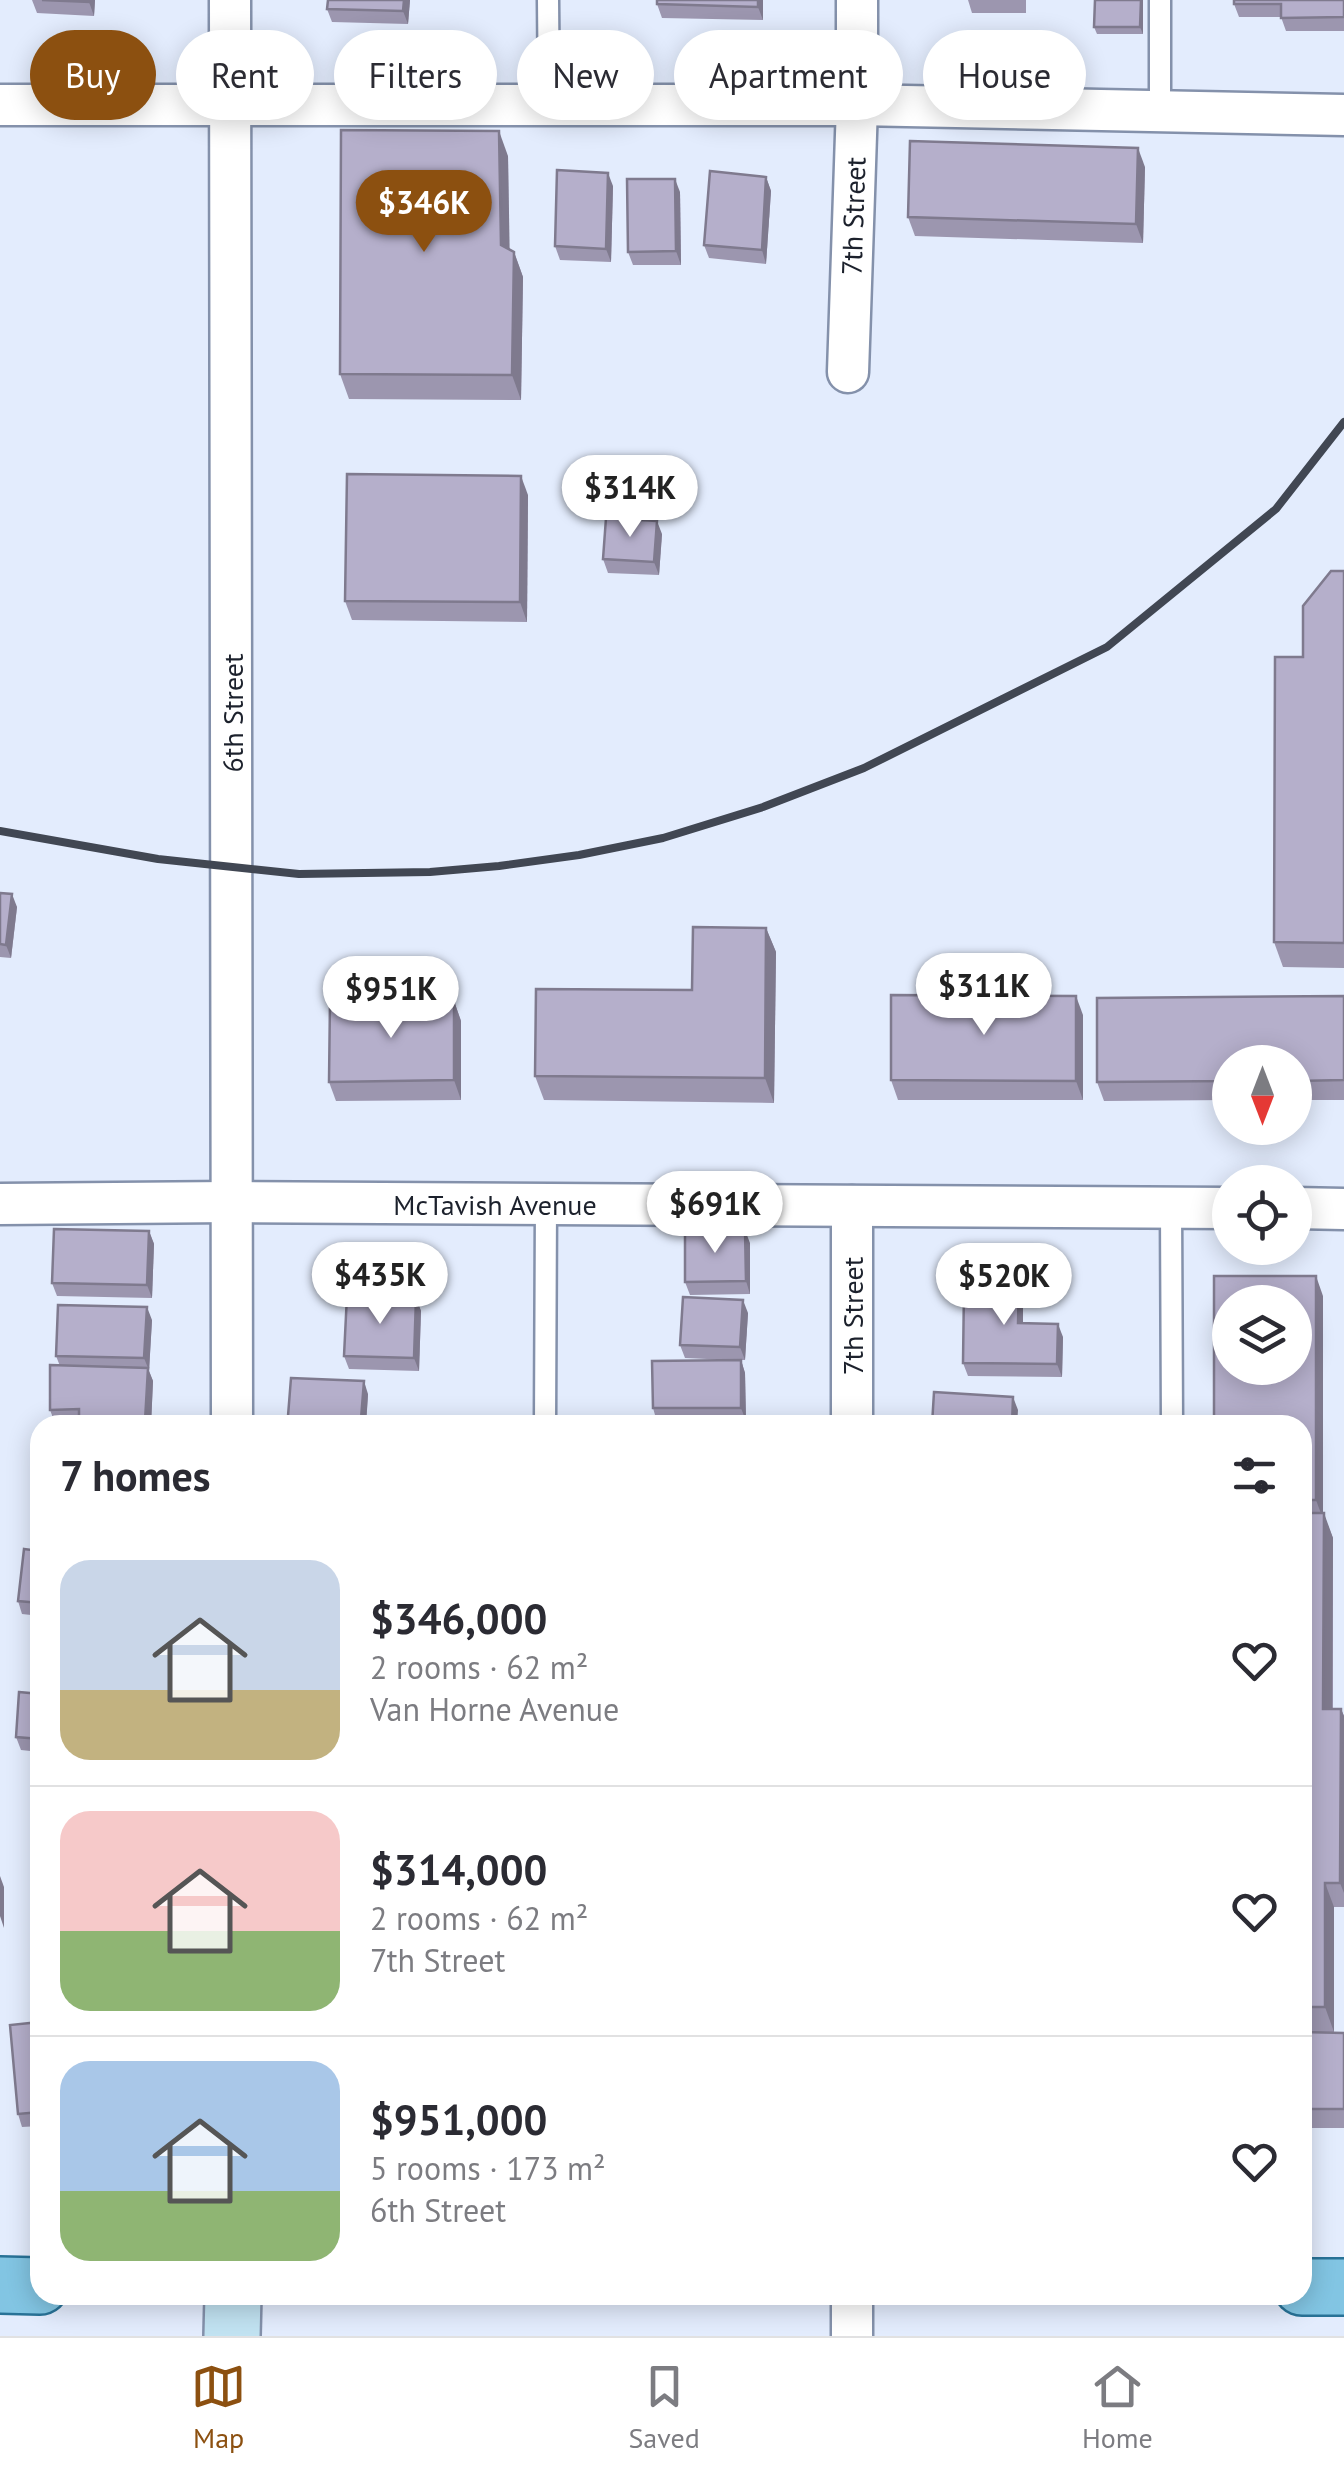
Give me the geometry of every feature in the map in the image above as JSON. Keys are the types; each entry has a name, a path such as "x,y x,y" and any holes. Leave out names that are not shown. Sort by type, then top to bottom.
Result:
{"main road":[{"path":"0,2285 30,2286"},
{"path":"1312,2286 1344,2286"}],"street":[{"name":"6th Street","path":"230,0 230,30"},
{"name":"7th Street","path":"856,0 856,30"},
{"path":"0,105 176,107"},
{"path":"314,107 517,106"},
{"path":"903,106 1344,115"},
{"name":"6th Street","path":"231,120 232,1415"},
{"name":"7th Street","path":"848,372 856,120"},
{"name":"McTavish Avenue","path":"0,1204 1212,1208"},
{"name":"7th Street","path":"852,1206 852,1415"},
{"path":"1312,1208 1344,1209"},
{"path":"232,2305 232,2336"},
{"path":"852,2305 852,2336"}],"lane":[{"path":"548,0 548,30"},
{"path":"1160,0 1160,112"},
{"path":"545,1415 546,1204"},
{"path":"1171,1208 1172,1415"}],"building":[{"path":"328,0 404,0 403,11 327,9"},
{"path":"657,0 758,0 758,7 657,4"},
{"path":"1095,0 1141,0 1140,27 1094,27"},
{"path":"1234,0 1344,0 1344,17 1281,18 1281,4 1234,4"},
{"path":"341,130 499,131 501,245 514,252 512,375 340,374"},
{"path":"910,141 1138,148 1136,224 908,217"},
{"path":"557,170 608,173 606,249 555,246"},
{"path":"710,171 766,177 762,250 704,245"},
{"path":"627,179 675,179 676,251 628,252"},
{"path":"347,474 521,476 520,602 345,601"},
{"path":"606,518 657,521 654,562 603,559"},
{"path":"1331,571 1344,571 1344,943 1274,942 1275,657 1303,657 1303,606"},
{"path":"0,893 12,894 6,945 0,944"},
{"path":"693,927 766,928 765,1078 535,1076 536,989 692,990"},
{"path":"891,995 1076,996 1076,1081 891,1080"},
{"path":"1344,996 1344,1080 1312,1081 1312,1045 1212,1045 1212,1081 1097,1082 1097,998"},
{"path":"330,1001 454,1001 454,1080 329,1082"},
{"path":"54,1229 149,1231 147,1285 52,1283"},
{"path":"745,1230 746,1281 685,1282 685,1231"},
{"path":"1214,1276 1316,1276 1316,1500 1312,1500 1312,1415 1214,1415 1214,1385 1312,1385 1312,1285 1214,1285"},
{"path":"983,1279 1019,1279 1018,1323 1058,1324 1057,1364 963,1363 964,1288 983,1289"},
{"path":"347,1295 416,1298 414,1358 344,1356"},
{"path":"683,1297 743,1300 740,1347 680,1345"},
{"path":"58,1305 147,1307 144,1358 56,1356"},
{"path":"741,1360 741,1408 653,1408 652,1361"},
{"path":"50,1365 148,1368 145,1415 79,1415 79,1409 50,1410"},
{"path":"291,1378 364,1381 361,1415 288,1415"},
{"path":"934,1392 1013,1397 1012,1415 933,1415"},
{"path":"1312,1513 1324,1513 1323,1709 1341,1709 1340,1883 1325,1883 1325,2007 1312,2007"},
{"path":"24,1549 30,1550 30,1602 18,1601"},
{"path":"19,1692 30,1693 30,1738 16,1737"},
{"path":"30,2023 30,2113 18,2114 10,2025"},
{"path":"1312,2032 1344,2033 1344,2109 1312,2109"}],"railway":[{"path":"0,831 158,859 299,874 430,872 499,866 663,838 763,807 864,768 1107,647 1276,509 1344,422"}]}
